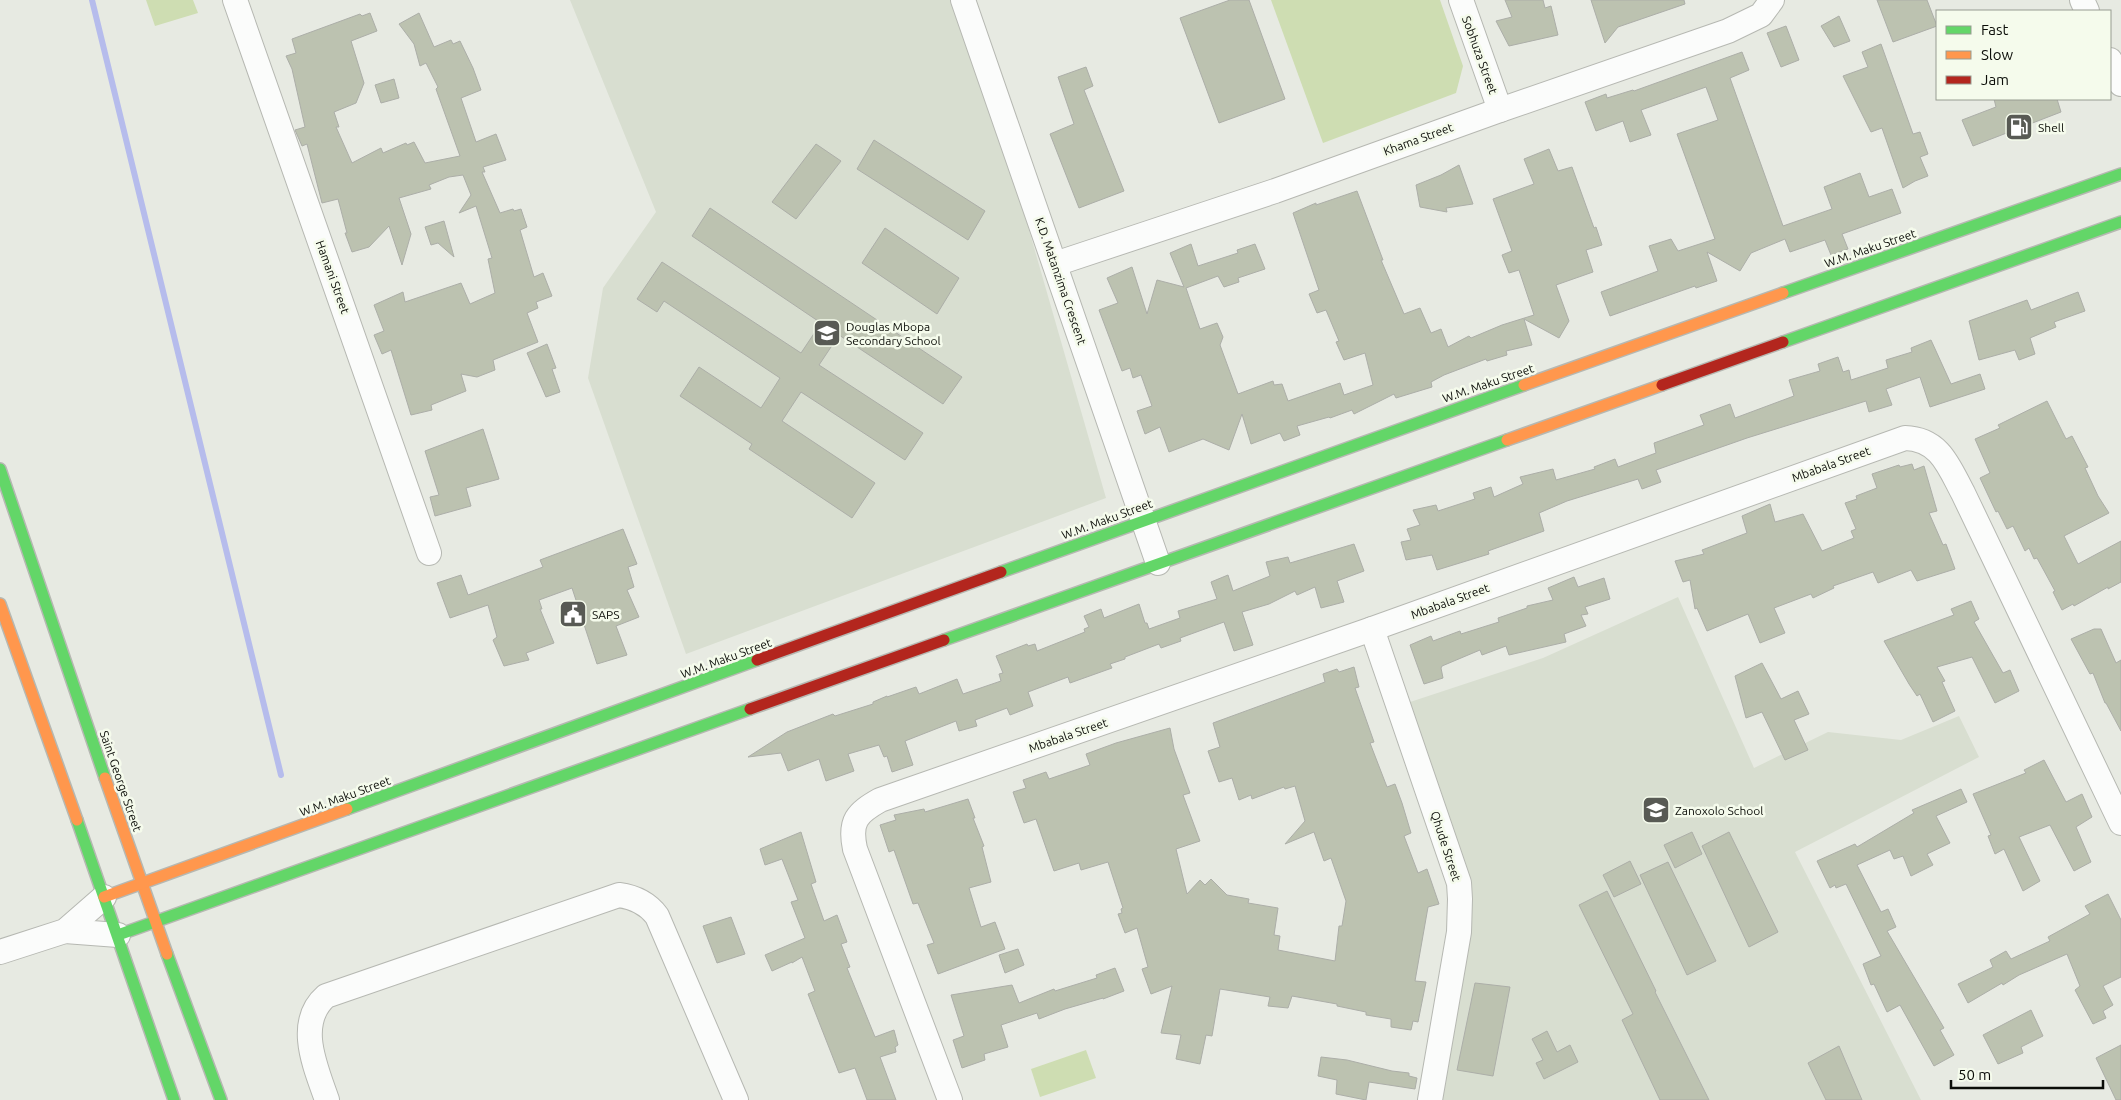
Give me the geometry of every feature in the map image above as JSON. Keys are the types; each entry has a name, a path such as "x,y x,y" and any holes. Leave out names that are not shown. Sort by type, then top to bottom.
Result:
{"street":[{"name":"Hamani Street","path":"235,0 391,438 429,553"},
{"name":"K.D. Matanzima Crescent","path":"963,0 1158,563"},
{"name":"Sobhuza Street","path":"1461,0 1500,110"},
{"name":"Khama Street","path":"1055,264 1275,191 1728,31 1761,15 1772,0"},
{"path":"2111,62 2121,84"},
{"name":"W.M. Maku Street","path":"104,897 1143,520 2121,174"},
{"path":"65,930 118,935 1158,563 2121,222"},
{"name":"Mbabala Street","path":"950,1100 855,849 853,825 859,814 880,800 1372,629 1905,438 1916,438 1936,448 1946,461 2121,823"},
{"name":"Saint George Street","path":"0,469 141,884 156,920 221,1100"},
{"path":"0,604 118,935 174,1100"},
{"name":"Qhude Street","path":"1372,629 1459,883 1459,932 1430,1100"},
{"path":"327,1100 310,1050 310,1030 313,1013 326,996 608,898 628,896 641,902 657,916 736,1100"},
{"path":"0,952 65,930 104,897"}],"shaded area":[{"name":"Douglas Mbopa Secondary School","path":"570,0 955,0 983,70 1106,498 686,654 588,378 603,288 656,212"},
{"name":"Zanoxolo School","path":"1678,597 1754,768 1828,732 1901,740 1959,716 1979,757 1795,852 1921,1100 1430,1100 1460,915 1398,706 1543,658"}],"green space":[{"path":"146,0 193,0 198,13 155,26"},
{"path":"1271,0 1440,0 1463,66 1456,93 1323,143"},
{"path":"1086,1050 1096,1078 1040,1097 1031,1069"}],"building":[{"path":"1230,0 1249,0 1285,99 1219,123 1180,18"},
{"path":"1505,0 1543,0 1545,8 1551,6 1558,35 1509,46 1496,21 1512,17"},
{"path":"1591,0 1684,0 1685,4 1618,27 1605,43"},
{"path":"1877,0 1927,0 1936,26 1893,42"},
{"path":"370,13 377,31 351,41 364,83 356,103 334,112 339,127 336,127 352,163 381,148 383,153 406,143 407,145 414,142 425,163 460,156 436,89 438,87 426,63 420,66 414,44 399,24 419,13 434,47 451,40 453,44 460,41 473,68 481,90 461,98 476,142 496,134 506,160 483,167 485,172 482,172 500,213 521,209 527,227 520,230 534,277 543,273 552,296 536,302 538,308 527,313 538,342 493,360 495,370 477,377 461,374 466,391 431,405 432,410 411,415 391,350 382,354 374,335 384,331 374,305 403,292 405,302 461,283 470,304 495,293 488,259 492,258 476,206 459,213 471,195 463,175 449,177 429,185 431,189 399,198 411,234 402,265 389,226 369,247 352,252 345,233 347,233 338,199 322,203 307,144 302,146 295,130 305,127 292,69 286,56 296,53 292,39 360,14 362,16"},
{"path":"1839,16 1850,41 1834,47 1821,26"},
{"path":"1786,26 1799,60 1781,67 1767,33"},
{"path":"1881,44 1913,134 1920,132 1928,154 1920,157 1928,176 1903,188 1882,128 1871,132 1843,76 1868,67 1862,52"},
{"path":"1742,52 1749,70 1730,78 1783,226 1832,209 1824,187 1860,173 1869,197 1892,189 1901,213 1842,234 1848,249 1831,255 1825,240 1790,252 1785,239 1751,253 1740,271 1707,252 1717,281 1696,288 1695,286 1610,316 1601,292 1658,271 1649,246 1671,239 1678,251 1715,239 1677,134 1718,120 1706,87 1641,110 1651,135 1630,142 1623,121 1596,131 1585,102 1606,94 1607,98 1634,91"},
{"path":"1086,67 1093,86 1084,90 1124,191 1079,208 1050,134 1074,124 1058,77"},
{"path":"394,79 399,98 381,103 375,85"},
{"path":"1994,100 2057,100 2061,112 1973,146 1962,120 1996,107"},
{"path":"874,140 985,211 968,240 857,169"},
{"path":"816,144 841,161 796,219 772,202"},
{"path":"1549,149 1558,171 1572,167 1602,245 1586,250 1593,272 1556,285 1569,321 1559,338 1524,319 1532,345 1506,351 1507,355 1487,361 1486,359 1444,375 1431,382 1432,387 1396,398 1394,394 1354,414 1352,410 1330,418 1297,426 1300,435 1284,441 1280,433 1251,444 1242,414 1229,450 1203,439 1169,452 1160,427 1145,434 1137,411 1152,406 1141,375 1133,378 1130,368 1122,371 1099,310 1118,303 1107,278 1132,267 1147,314 1157,280 1184,287 1170,253 1191,244 1198,266 1238,253 1237,250 1255,244 1265,269 1238,278 1239,282 1224,287 1218,276 1186,288 1200,329 1217,323 1223,337 1220,345 1238,394 1273,381 1274,385 1282,384 1288,401 1340,383 1344,395 1373,385 1365,353 1344,360 1336,342 1339,341 1326,310 1317,313 1309,294 1319,290 1293,213 1316,203 1316,205 1357,191 1383,260 1381,260 1404,314 1420,308 1431,333 1441,329 1448,347 1469,336 1471,338 1502,325 1534,315 1519,270 1509,273 1502,255 1512,251 1493,199 1534,184 1524,159"},
{"path":"1459,165 1473,204 1446,208 1447,212 1420,207 1416,185"},
{"path":"710,208 962,377 943,404 839,335 819,365 923,433 905,460 801,392 782,421 875,483 852,518 749,449 752,444 680,396 699,367 761,408 780,378 664,301 657,312 637,299 662,262 801,353 821,323 692,236"},
{"path":"444,221 454,257 438,243 431,245 425,227"},
{"path":"885,228 959,278 937,314 862,263"},
{"path":"2078,292 2085,311 2054,322 2056,327 2030,338 2035,354 2019,360 2015,350 1979,360 1969,321 2027,300 2031,310"},
{"path":"1931,340 1951,384 1980,374 1985,389 1930,407 1920,377 1886,389 1892,405 1869,412 1866,401 1747,438 1656,470 1661,482 1642,489 1638,479 1567,501 1539,513 1544,531 1488,551 1489,554 1437,570 1432,555 1406,560 1401,542 1411,540 1407,529 1420,525 1413,510 1436,505 1438,511 1475,499 1473,493 1491,487 1494,497 1523,484 1520,477 1553,469 1556,480 1595,469 1594,467 1615,459 1618,467 1656,453 1654,443 1704,425 1700,415 1730,404 1735,418 1794,396 1789,380 1820,371 1818,364 1838,357 1843,372 1849,370 1851,380 1888,368 1886,360 1912,352 1911,348"},
{"path":"547,344 556,368 552,369 560,392 546,397 527,353"},
{"path":"2047,401 2066,439 2072,436 2088,467 2085,468 2098,496 2109,513 2064,536 2078,564 2121,541 2121,582 2074,606 2073,604 2062,610 2053,592 2055,591 2037,558 2034,559 2029,548 2025,551 2013,526 2007,529 1998,511 1996,512 1980,478 1990,473 1975,439 2000,428 1998,425"},
{"path":"483,429 499,479 466,488 471,506 435,516 430,497 439,495 425,451"},
{"path":"1912,464 1914,470 1924,466 1937,511 1929,513 1943,545 1946,544 1955,569 1917,581 1911,570 1878,583 1873,572 1833,586 1834,588 1813,598 1811,594 1774,608 1785,633 1760,643 1748,614 1707,631 1697,608 1695,609 1690,580 1683,582 1675,561 1704,554 1702,550 1747,533 1742,516 1770,504 1775,522 1803,514 1822,551 1854,538 1851,531 1856,529 1845,503 1857,499 1856,496 1877,488 1872,474 1899,465 1900,467"},
{"path":"623,529 637,564 628,567 634,587 627,590 639,617 616,626 627,655 597,664 572,588 539,600 542,609 540,609 554,643 526,653 529,660 504,666 493,640 497,637 488,605 450,618 437,583 461,575 468,595 543,567 540,560"},
{"path":"1354,544 1364,571 1337,581 1344,602 1321,608 1315,587 1297,595 1295,591 1269,604 1242,612 1253,645 1234,651 1224,622 1180,638 1181,641 1161,648 1159,644 1110,664 1112,668 1070,683 1068,677 1028,692 1033,706 1010,715 1007,708 975,720 977,726 959,731 956,721 905,741 913,765 892,772 887,756 884,757 879,745 848,754 854,771 826,781 819,759 788,771 781,753 748,757 787,732 833,714 835,716 873,704 873,702 887,696 916,687 919,694 957,679 963,694 1001,681 999,674 1003,673 996,656 1027,644 1028,646 1035,644 1037,651 1085,632 1084,629 1089,627 1084,616 1101,609 1104,618 1139,604 1149,629 1180,618 1178,611 1217,599 1211,582 1228,575 1233,591 1270,576 1266,562 1288,557 1290,563"},
{"path":"1574,577 1578,587 1604,578 1610,599 1585,607 1588,614 1581,615 1586,626 1564,634 1566,642 1509,655 1506,646 1482,655 1480,650 1442,666 1443,678 1424,684 1410,645 1431,636 1433,641 1460,631 1461,634 1499,622 1498,618 1527,608 1527,606 1553,600 1548,588"},
{"path":"1971,601 1979,619 1974,622 2003,673 2010,670 2019,691 1995,703 1972,657 1937,667 1945,681 1942,682 1955,711 1933,722 1920,694 1917,696 1884,641 1954,615 1951,609"},
{"path":"2094,629 2101,629 2116,663 2121,660 2121,731 2105,703 2093,673 2090,674 2071,639"},
{"path":"1762,663 1781,699 1798,691 1809,714 1794,720 1808,750 1785,760 1762,712 1746,718 1735,676"},
{"path":"1354,667 1359,687 1355,688 1374,742 1370,743 1387,787 1395,784 1411,833 1404,836 1418,873 1427,869 1439,904 1428,907 1415,981 1426,982 1418,1022 1413,1021 1411,1030 1391,1027 1391,1019 1366,1015 1366,1012 1337,1006 1337,1004 1292,996 1288,1008 1268,1006 1270,997 1220,989 1212,1036 1206,1035 1200,1064 1176,1059 1181,1035 1161,1033 1172,986 1151,994 1142,969 1148,967 1137,928 1125,933 1118,914 1122,913 1121,909 1123,908 1108,862 1081,870 1079,863 1054,871 1036,819 1024,823 1013,792 1026,788 1023,780 1046,772 1049,779 1090,765 1086,754 1116,743 1170,728 1174,749 1190,793 1183,795 1200,841 1176,849 1187,894 1200,880 1205,885 1211,879 1227,895 1249,899 1248,903 1278,908 1274,935 1280,936 1278,950 1335,961 1339,926 1342,926 1346,901 1331,858 1324,861 1314,832 1285,844 1305,821 1295,786 1285,789 1284,787 1252,799 1251,795 1239,800 1232,778 1219,782 1208,751 1220,747 1213,723 1325,682 1323,674 1337,669 1339,672"},
{"path":"2044,760 2066,802 2082,794 2092,817 2076,827 2091,862 2074,871 2050,825 2019,837 2040,881 2023,891 2004,849 1995,854 1988,836 1991,835 1973,794 2026,773 2024,770"},
{"path":"1961,789 1967,802 1936,816 1950,843 1927,854 1933,865 1911,876 1903,856 1894,859 1890,850 1857,865 1881,912 1888,909 1896,927 1887,931 1944,1028 1940,1030 1954,1055 1934,1066 1900,1005 1887,1012 1874,984 1871,985 1863,964 1881,956 1846,884 1836,888 1835,885 1830,888 1817,861 1855,844 1857,847 1914,813 1912,810"},
{"path":"968,799 984,846 982,847 991,882 969,888 981,927 995,922 1005,949 938,974 927,945 934,943 918,903 913,904 894,850 889,852 880,825 896,820 894,815 924,809 925,812"},
{"path":"801,832 816,882 811,884 824,921 837,915 847,942 841,944 850,967 847,968 875,1037 894,1030 898,1045 895,1047 896,1052 880,1057 896,1100 867,1100 855,1068 839,1073 808,994 815,991 802,957 772,971 765,955 805,938 791,902 798,900 782,859 765,865 760,849"},
{"path":"1692,832 1702,854 1675,868 1664,845"},
{"path":"1729,832 1778,932 1749,947 1702,846"},
{"path":"1630,861 1641,884 1614,897 1603,875"},
{"path":"1668,862 1716,961 1687,975 1640,875"},
{"path":"1607,891 1709,1100 1660,1100 1622,1020 1633,1014 1579,905"},
{"path":"2108,894 2121,920 2121,977 2103,986 2113,1005 2103,1011 2106,1018 2093,1024 2075,990 2080,986 2067,954 2019,975 2003,985 2002,983 1968,1003 1958,984 1993,967 1990,960 2006,951 2011,959 2050,941 2048,937 2090,914 2085,906"},
{"path":"731,917 745,954 717,963 703,926"},
{"path":"1018,949 1024,965 1005,973 999,955"},
{"path":"1115,968 1124,991 1039,1019 1037,1013 1001,1025 1008,1047 984,1054 985,1060 962,1068 953,1040 964,1036 951,995 1012,985 1019,1003 1054,989 1055,991 1097,978 1096,975"},
{"path":"1475,983 1510,987 1493,1076 1457,1070"},
{"path":"2031,1010 2043,1036 2021,1047 2023,1053 1998,1064 1983,1035"},
{"path":"1547,1031 1557,1052 1570,1045 1578,1062 1544,1079 1536,1063 1543,1060 1532,1039"},
{"path":"2121,1045 2121,1100 2116,1100 2096,1058"},
{"path":"1839,1046 1862,1100 1826,1100 1808,1063"},
{"path":"1321,1057 1347,1060 1392,1071 1409,1073 1409,1076 1417,1078 1415,1089 1369,1082 1366,1100 1336,1094 1337,1080 1318,1076"}],"waterway":[{"path":"92,0 281,775"}],"traffic: fast":[{"path":"1783,293 2121,174"},
{"path":"1783,342 2121,222"},
{"path":"1001,572 1524,385"},
{"path":"944,640 1507,440"},
{"path":"0,469 105,778"},
{"path":"347,809 757,660"},
{"path":"118,935 750,709"},
{"path":"77,820 174,1100"},
{"path":"167,954 221,1100"}],"traffic: slow":[{"path":"1524,385 1783,293"},
{"path":"1507,440 1662,385"},
{"path":"0,604 77,820"},
{"path":"105,778 167,954"},
{"path":"104,897 347,809"}],"traffic: jam":[{"path":"1662,385 1783,342"},
{"path":"757,660 1001,572"},
{"path":"750,709 944,640"}],"place":[{"name":"Shell","path":"2019,127"},
{"name":"Douglas Mbopa Secondary School","path":"827,333"},
{"name":"SAPS","path":"573,614"},
{"name":"Zanoxolo School","path":"1656,810"}]}
